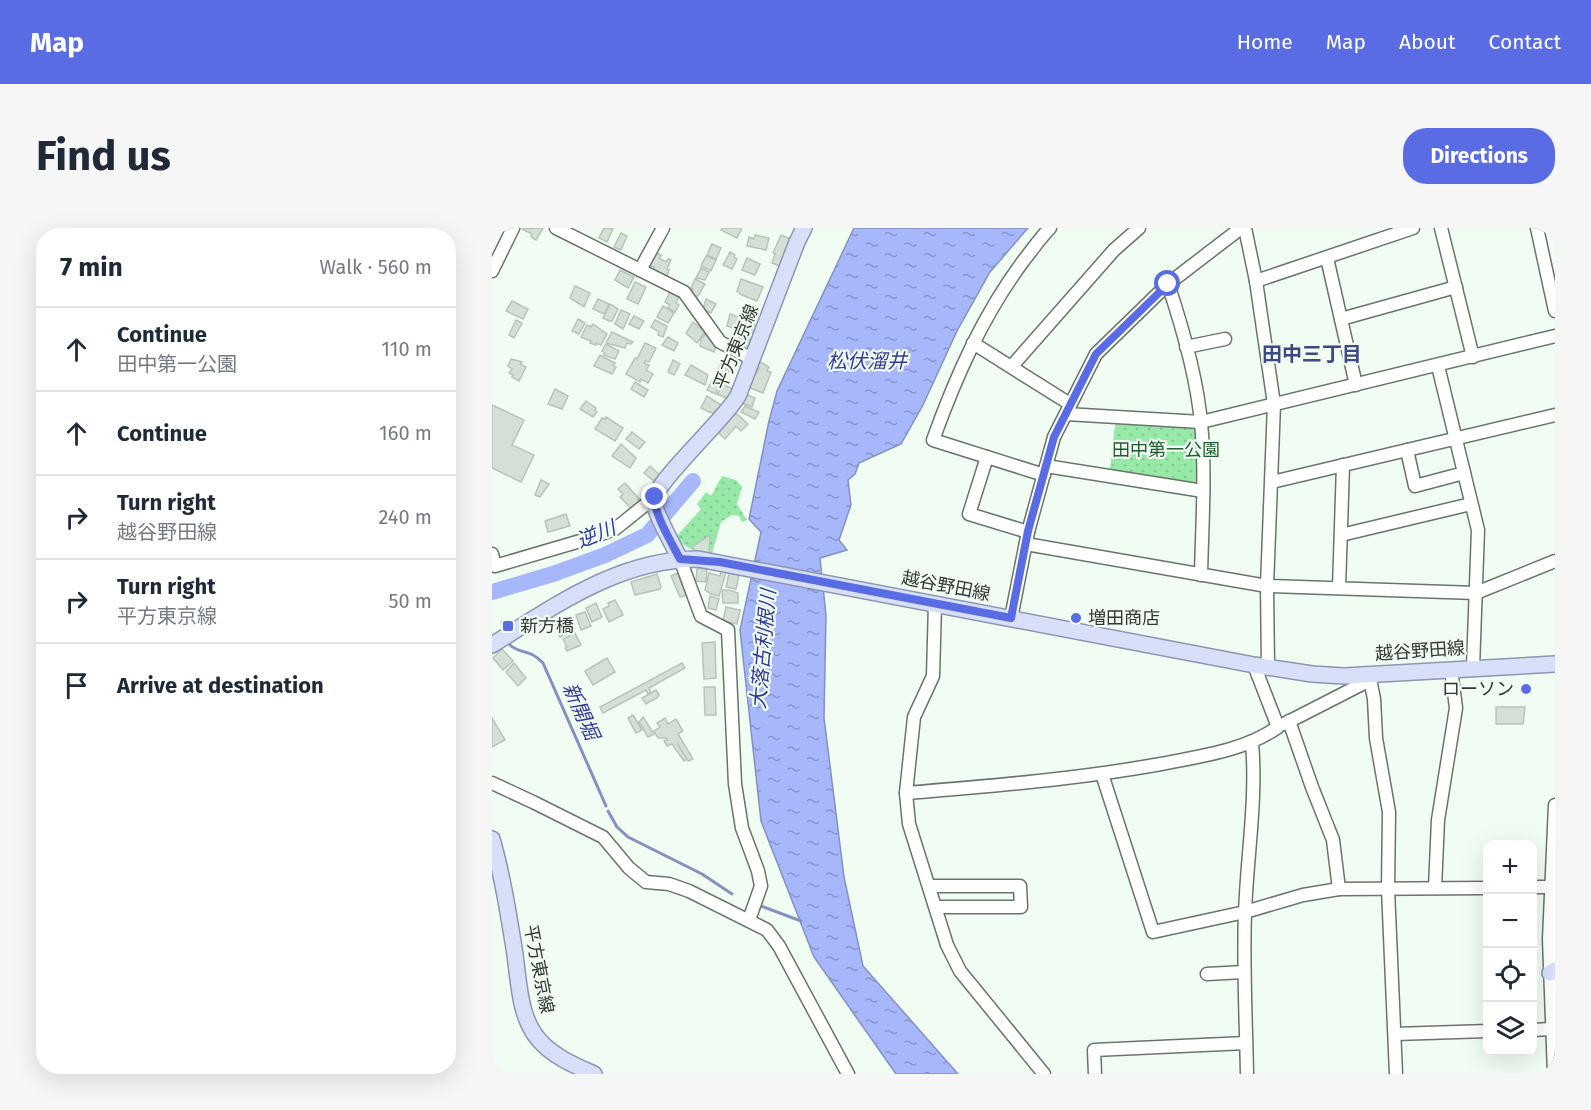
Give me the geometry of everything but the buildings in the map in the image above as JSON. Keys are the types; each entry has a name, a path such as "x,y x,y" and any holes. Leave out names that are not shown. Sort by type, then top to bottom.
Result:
{"main road":[{"name":"平方東京線","path":"655,497 673,471 735,402 804,228"},
{"path":"655,497 654,503 658,513 680,559"},
{"name":"越谷野田線","path":"492,645 606,579 659,561 698,559 1312,674 1370,677 1473,667 1555,664"},
{"name":"平方東京線","path":"492,839 502,879 523,1004 529,1023 538,1039 557,1056 594,1074"}],"street":[{"path":"492,271 513,228"},
{"path":"556,228 684,292 720,342 752,359"},
{"path":"640,270 663,228"},
{"path":"1050,228 1012,277 973,343 951,390 933,440 987,457 1045,470 1203,491"},
{"path":"1012,366 1114,250 1139,228"},
{"path":"1011,618 1027,538 1054,437 1096,354 1168,284 1243,228 1256,281 1274,404 1267,586 1261,666 1278,727"},
{"path":"1256,281 1327,258 1377,234 1413,228"},
{"path":"1441,228 1473,357"},
{"path":"1537,228 1555,311"},
{"path":"1541,248 1555,248"},
{"path":"1327,258 1356,385"},
{"path":"1168,284 1180,319 1201,422 1203,491 1201,575"},
{"path":"1341,319 1456,287"},
{"path":"973,343 1012,366 1068,409 1201,422 1555,336"},
{"path":"1186,347 1225,339"},
{"path":"1438,366 1478,530 1473,667"},
{"path":"1272,482 1555,415"},
{"path":"1407,450 1415,486 1464,473"},
{"path":"987,457 969,514 1027,538 1201,575 1267,586 1476,593 1555,561"},
{"path":"1339,588 1343,465"},
{"path":"492,554 495,566 587,539 615,529 655,497"},
{"path":"1341,535 1471,504"},
{"path":"680,559 701,616 728,630 735,784 742,828 758,871 761,886 749,920"},
{"path":"935,604 933,676 914,717 906,793 909,824 946,945 960,971 1044,1074"},
{"path":"1435,888 1438,820 1456,708 1451,669"},
{"path":"906,793 1102,774 1184,759 1252,743 1370,677 1374,699 1376,738 1389,812 1388,889 1396,1074"},
{"path":"1289,721 1333,840 1339,889"},
{"path":"1247,1074 1244,972 1245,912 1254,768 1252,743"},
{"path":"1102,774 1153,932 1245,912 1303,895 1339,889 1483,888"},
{"path":"492,783 603,837 630,868 646,882 677,885 767,930 779,946 848,1074"},
{"path":"1554,1074 1551,1029 1555,805"},
{"path":"929,886 1020,886 1021,907 936,907"},
{"path":"1207,974 1244,972"},
{"path":"1537,1030 1551,1029"},
{"path":"1395,1034 1483,1031"},
{"path":"1095,1074 1094,1050 1246,1043"}],"green space":[{"name":"田中第一公園","path":"1116,417 1198,422 1197,485 1110,469"},
{"path":"722,476 736,480 742,487 737,504 747,520 742,522 739,516 732,515 721,522 712,553 692,550 676,537 701,509 697,504 706,492 711,496"}],"water":[{"path":"854,228 1028,228 990,272 957,331 923,405 901,444 859,463 855,474 848,480 851,505 839,540 847,550 820,558 826,615 824,718 844,877 863,966 958,1074 896,1074 814,957 761,821 740,630 761,532 749,519 777,391"}],"waterway":[{"name":"逆川","path":"492,592 553,574 605,555 647,535 693,481"},
{"name":"新開堀","path":"502,622 504,628"},
{"name":"新開堀","path":"510,645 533,655 543,663 606,806"},
{"name":"新開堀","path":"608,811 617,827 628,837 702,874 732,894"},
{"path":"761,906 801,921"}],"place":[{"name":"増田商店","path":"1076,618"},
{"name":"新方橋","path":"508,626"},
{"name":"ローソン","path":"1526,689"}],"district":[{"name":"田中三丁目","path":"1312,354"}],"route":[{"path":"655,497 654,503 658,513 680,559 720,562 1011,618 1028,531 1054,437 1096,354 1168,284"}],"water label":[{"name":"松伏溜井","path":"867,361"},
{"name":"大落古利根川","path":"763,649"}]}
